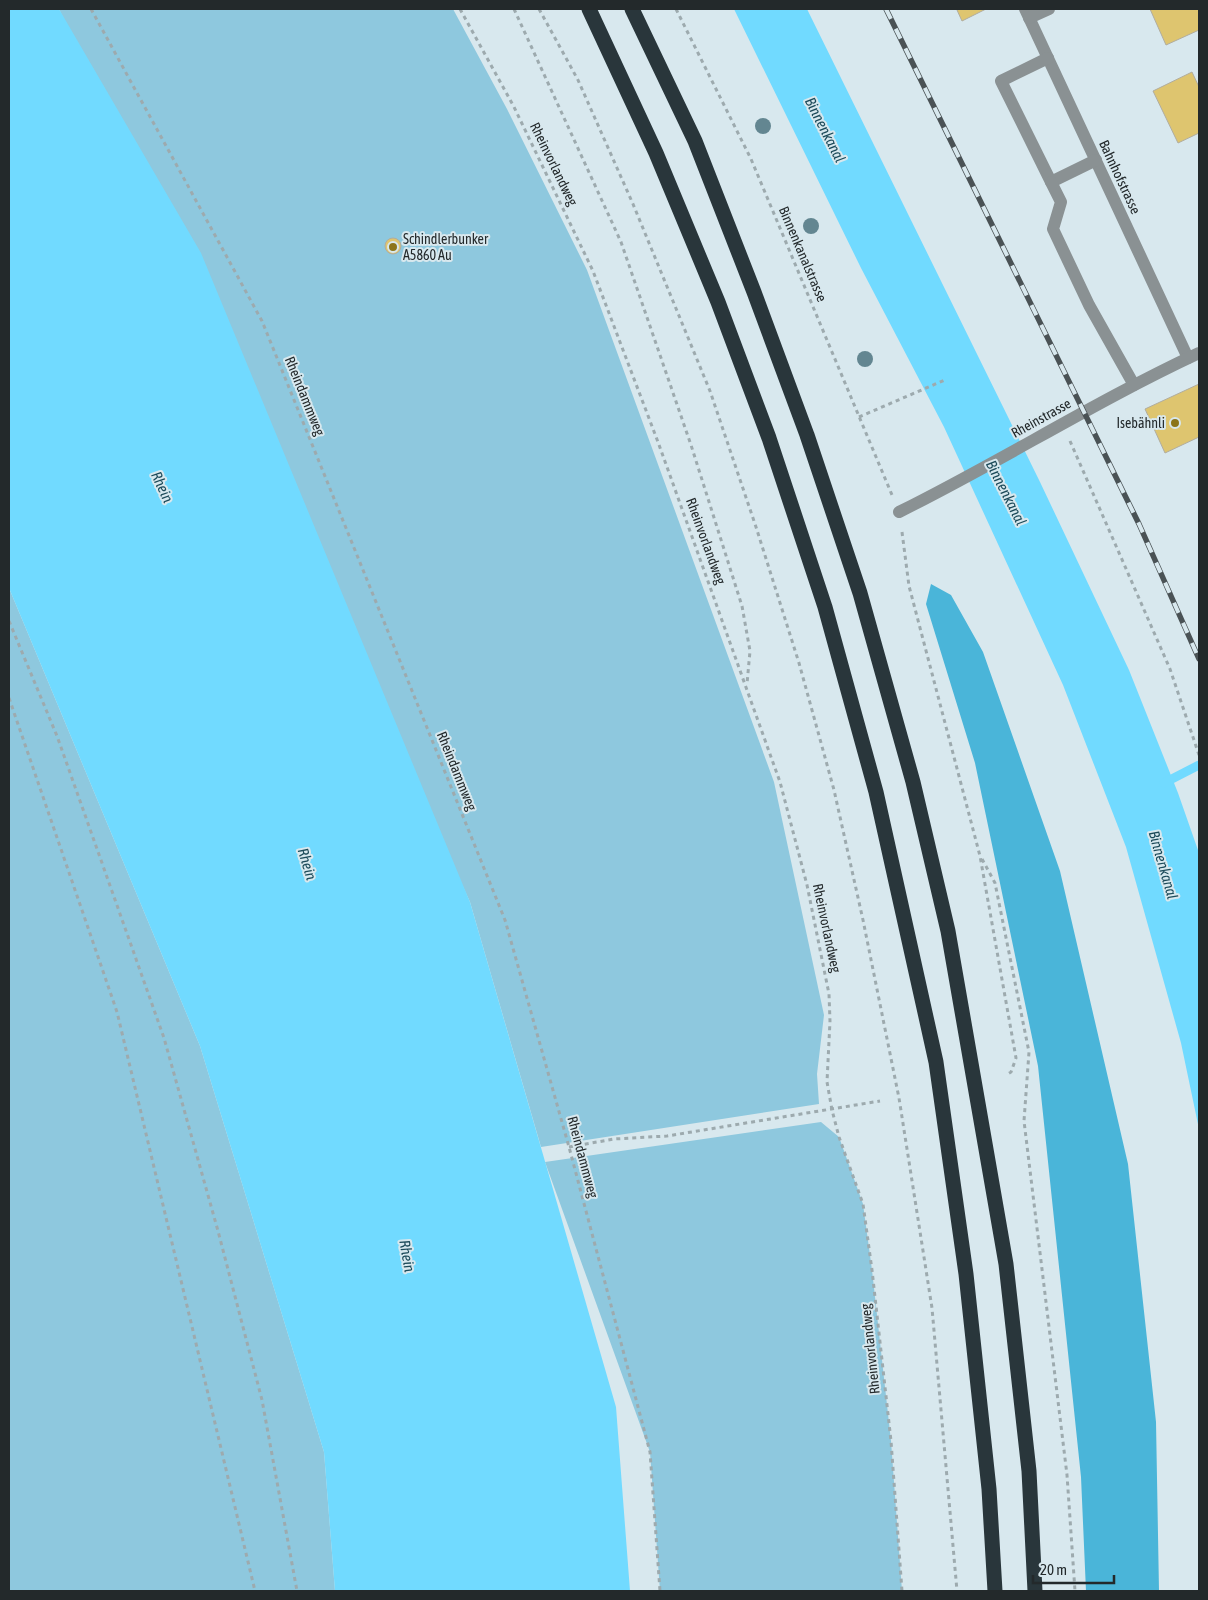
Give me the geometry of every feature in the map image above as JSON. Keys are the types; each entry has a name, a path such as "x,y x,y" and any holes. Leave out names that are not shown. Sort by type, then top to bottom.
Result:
{"highway":[{"path":"589,9 656,153 718,302 769,438 825,606 876,792 936,1062 966,1274 989,1489 995,1591"},
{"path":"632,9 695,141 751,283 807,435 860,593 912,782 948,931 1006,1264 1029,1471 1036,1591"}],"street":[{"path":"1027,13 1049,9"},
{"name":"Bahnhofstrasse","path":"1027,13 1096,160 1194,355"},
{"path":"1048,58 1001,81 1061,202 1053,229 1089,305 1134,385"},
{"path":"1051,182 1096,160"},
{"name":"Rheinstrasse","path":"899,512 1111,396 1194,355"}],"path":[{"name":"Rheindammweg","path":"91,9 262,322 505,920 569,1147 650,1452 660,1591"},
{"name":"Rheinvorlandweg","path":"460,9 514,107 593,271 658,442 780,782 806,886 829,994 830,1022 827,1082 832,1110 839,1137 863,1204 891,1441 902,1591"},
{"path":"514,9 622,242 688,436 742,606 750,651 747,686"},
{"path":"539,9 578,80 633,204 710,391 799,663 834,790 863,920 899,1098 929,1289 957,1591"},
{"name":"Binnenkanalstrasse","path":"676,9 751,159 899,512"},
{"path":"859,417 947,379"},
{"path":"1059,426 1170,669 1199,755"},
{"path":"899,512 909,586 980,856 1016,1058 1011,1072 1006,1075"},
{"path":"9,621 57,736 164,1038 218,1231 262,1400 297,1591"},
{"path":"9,698 117,1012 255,1591"},
{"path":"980,856 995,883 1029,1052 1024,1122 1067,1475 1075,1591"},
{"path":"569,1147 614,1139 667,1136 880,1102"}],"shaded area":[{"path":"59,9 453,9 507,109 587,270 774,782 824,1015 817,1074 819,1104 541,1147 470,902"},
{"path":"931,584 951,595 983,652 1060,871 1128,1164 1156,1422 1159,1591 1086,1591 1081,1477 1038,1066 975,763 926,604"},
{"path":"9,588 200,1046 324,1452 335,1591 9,1591"},
{"path":"821,1122 839,1137 863,1204 891,1441 902,1591 660,1591 650,1452 545,1162"}],"water":[{"name":"Rhein","path":"9,9 59,9 201,253 470,902 616,1407 630,1591 335,1591 324,1452 200,1046 9,588"},
{"name":"Binnenkanal","path":"734,9 807,9 1040,482 1129,670 1178,793 1199,853 1199,1129 1181,1043 1126,847 1063,685 944,427 861,268"}],"building":[{"path":"986,9 962,21 957,10"},
{"path":"1150,9 1199,9 1199,30 1166,45"},
{"path":"1192,72 1199,87 1199,133 1178,143 1153,91"},
{"name":"Schindlerbunker A5860 Au","path":"393,238 399,240 401,246 399,252 393,254 387,252 385,246 387,240"},
{"name":"Isebähnli","path":"1199,384 1199,437 1165,453 1145,409"}],"waterway":[{"path":"1164,783 1199,765"}],"railway":[{"path":"886,9 1139,524 1199,659"}],"place":[{"name":"Schindlerbunker A5860 Au","path":"393,247"},
{"name":"Isebähnli","path":"1175,423"}]}
